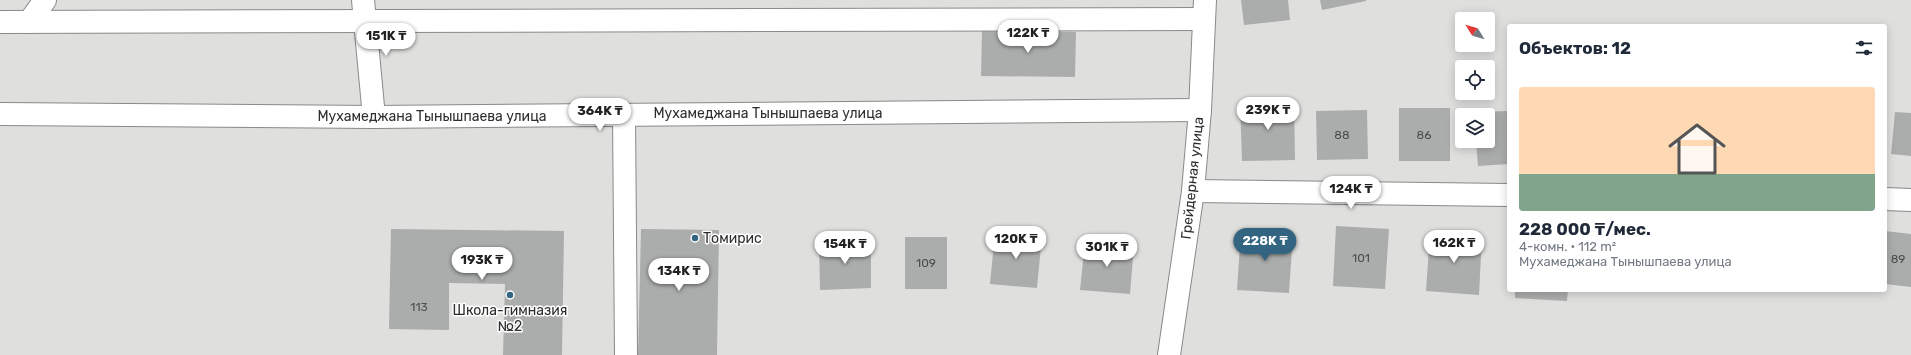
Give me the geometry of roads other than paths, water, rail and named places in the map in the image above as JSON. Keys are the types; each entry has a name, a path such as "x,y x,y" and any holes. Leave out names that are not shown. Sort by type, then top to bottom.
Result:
{"street":[{"path":"30,22 44,0"},
{"path":"0,22 364,11 1204,10"},
{"name":"Грейдерная улица","path":"1169,355 1193,191 1200,110 1204,10"},
{"path":"364,11 374,117"},
{"name":"Мухамеджана Тынышпаева улица","path":"0,114 374,117 1200,110"},
{"path":"624,114 626,355"},
{"path":"1193,191 1507,195"},
{"path":"1887,199 1911,200"}],"place":[{"name":"Томирис","path":"695,238"},
{"name":"Школа-гимназия №2","path":"510,295"}]}
